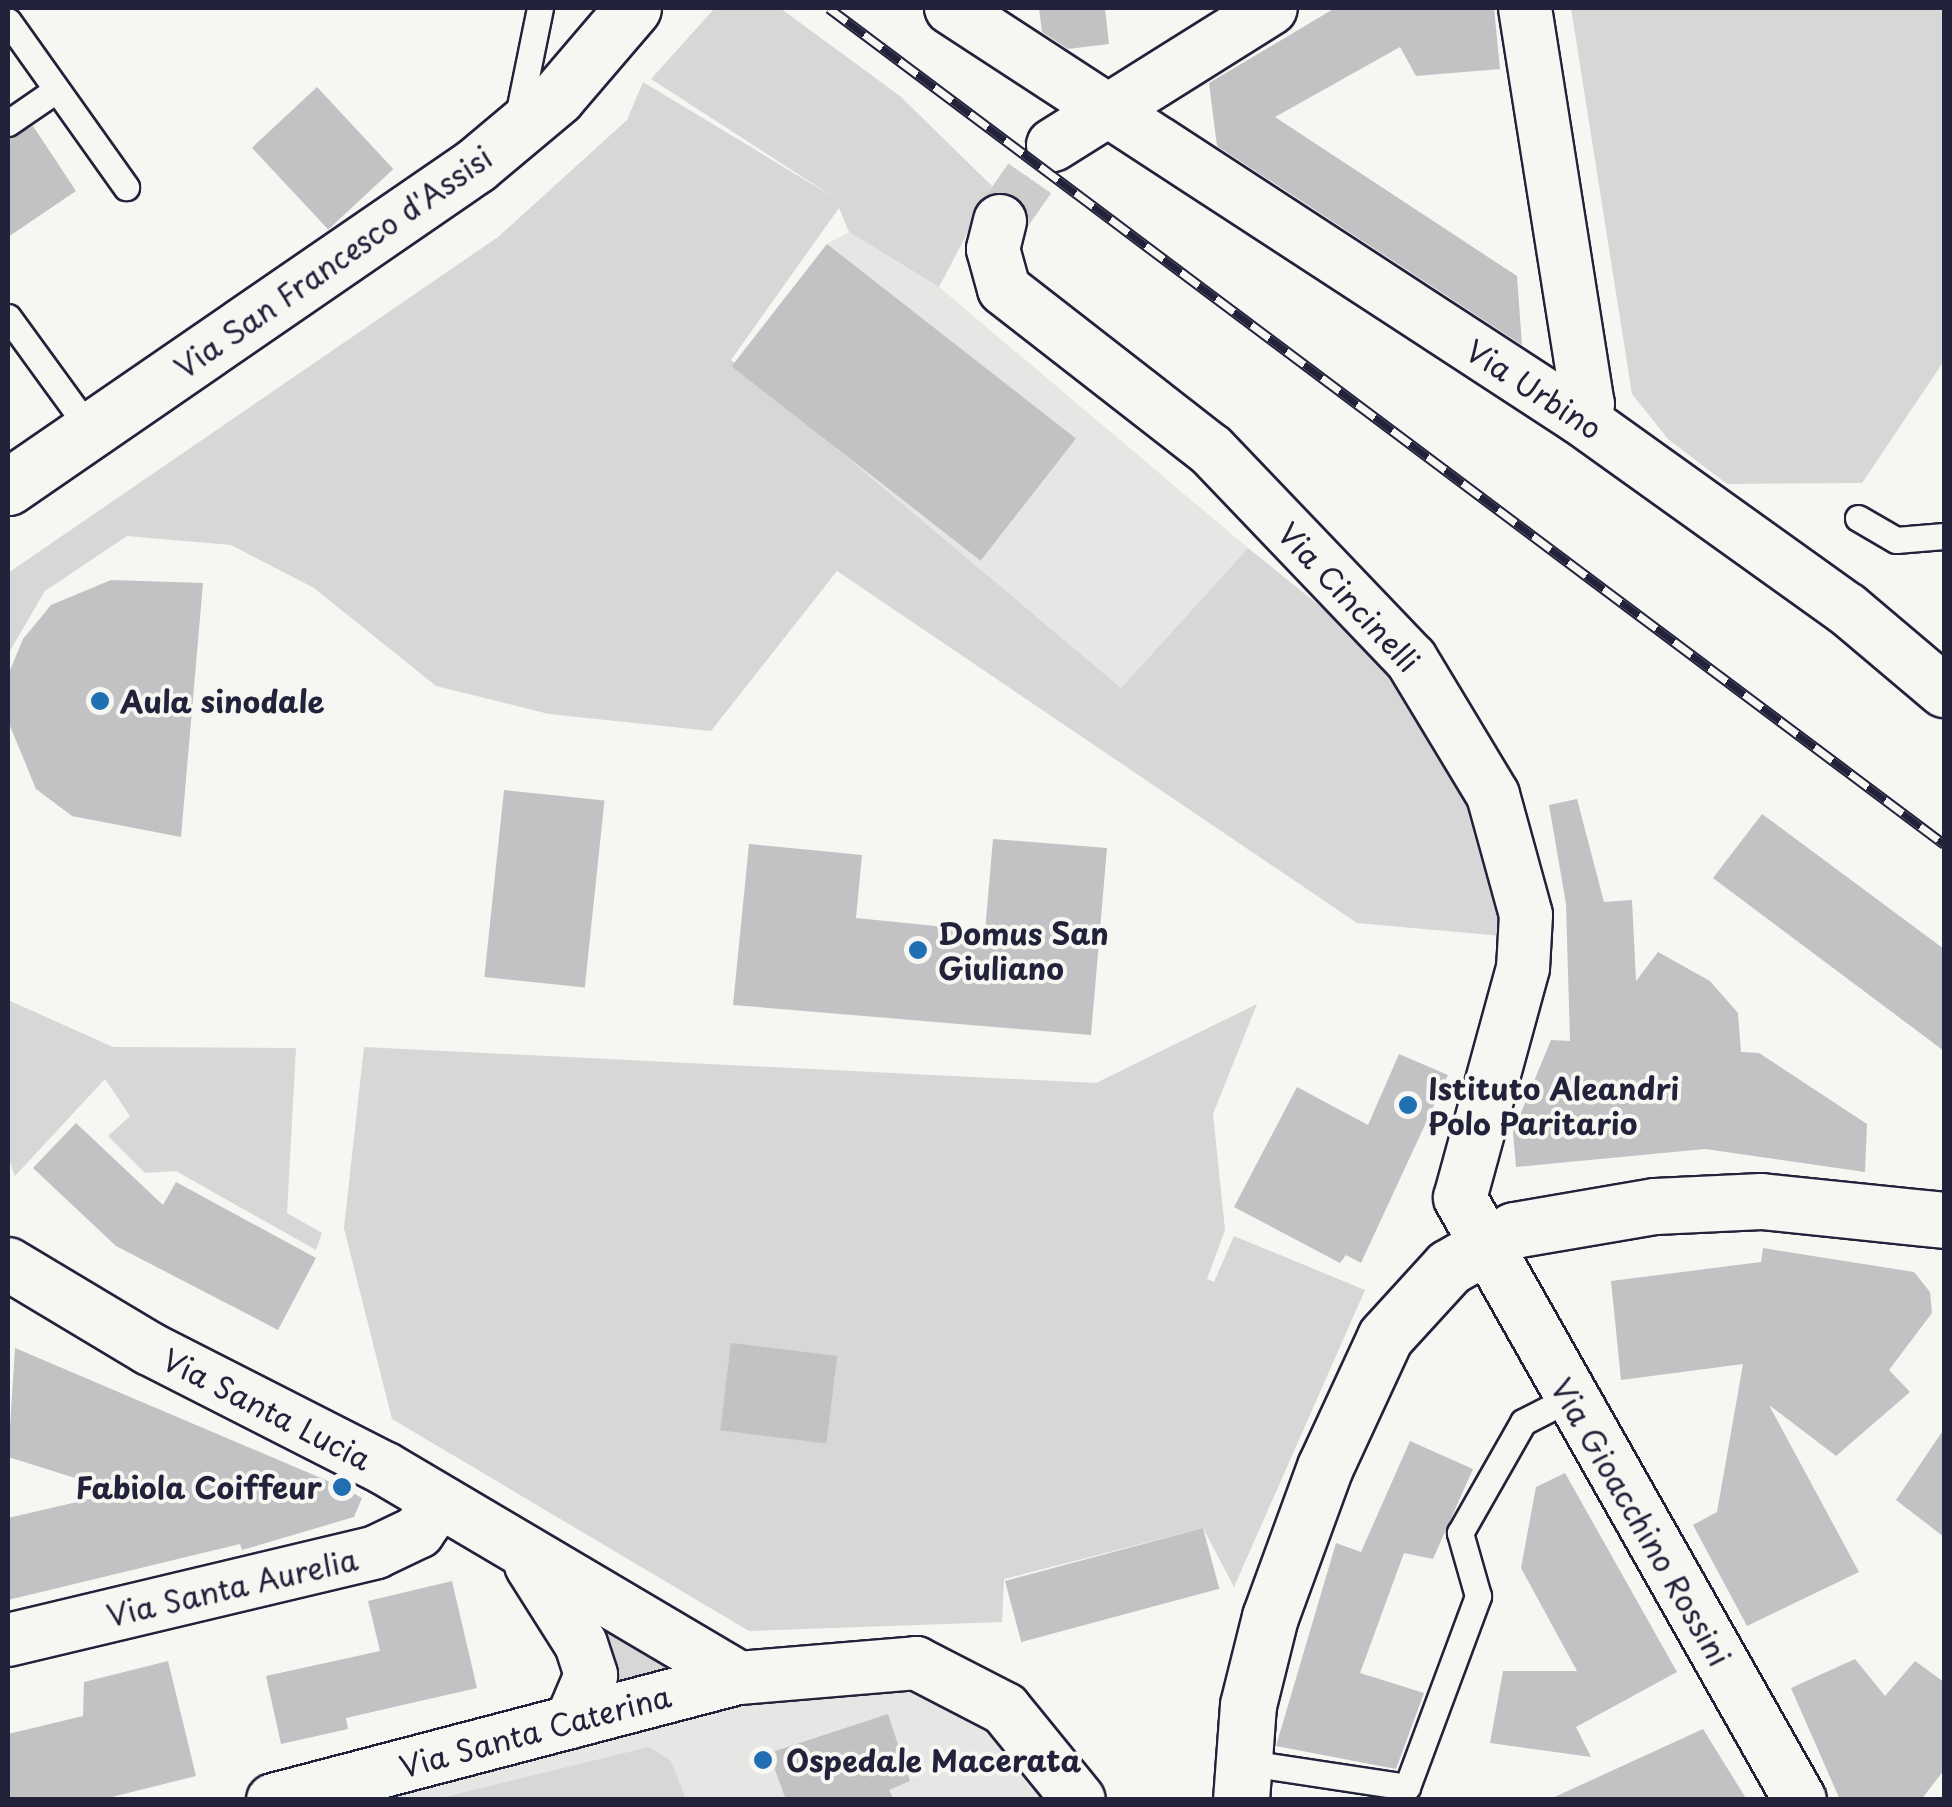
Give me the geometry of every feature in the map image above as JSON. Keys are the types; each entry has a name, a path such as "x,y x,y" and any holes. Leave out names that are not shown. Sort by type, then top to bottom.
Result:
{"main road":[{"name":"Via San Francesco d'Assisi","path":"8,487 514,136 557,97 634,8"},
{"path":"1242,1781 1270,1617 1348,1418 1386,1337 1449,1267 1481,1245 1553,1219 1656,1206 1761,1201 1944,1220"}],"street":[{"name":"Via Urbino","path":"951,8 1105,112 1580,418 1847,609 1944,692"},
{"path":"1053,145 1271,8"},
{"path":"1525,8 1588,404 1580,418"},
{"name":"Via Cincinelli","path":"1000,221 993,250 1004,289 1211,450 1410,660 1494,795 1526,915 1513,1023 1462,1179 1460,1198 1481,1245"},
{"name":"Via Gioacchino Rossini","path":"1481,1245 1800,1800"},
{"name":"Via Santa Lucia","path":"8,1264 26,1282 438,1503 739,1678"},
{"name":"Via Santa Aurelia","path":"8,1640 376,1552 418,1532 438,1503"},
{"name":"Via Santa Lucia","path":"526,1557 582,1644 590,1674 571,1722"},
{"path":"739,1678 916,1663 1005,1709 1079,1800"},
{"name":"Via Santa Caterina","path":"273,1800 739,1678"}],"lane":[{"path":"514,136 540,8"},
{"path":"8,22 126,187"},
{"path":"8,123 56,90"},
{"path":"8,317 90,430"},
{"path":"1858,518 1896,540 1944,536"},
{"path":"1242,1781 1407,1787 1478,1596 1460,1533 1523,1422 1570,1398"}],"shaded area":[{"path":"715,8 780,8 900,96 992,186 939,287 849,232 839,208 731,360 1121,688 1248,548 1377,652 1489,836 1502,936 1357,923 837,571 711,731 549,714 436,686 314,588 231,545 127,536 45,591 8,654 8,573 498,237 627,120 643,82 835,198 651,79"},
{"path":"1571,8 1944,8 1944,361 1862,483 1727,484 1668,439 1632,394"},
{"path":"849,232 939,287 1248,548 1121,688 732,367 827,244"},
{"path":"8,1000 113,1047 296,1048 287,1213 322,1233 316,1250 176,1171 145,1173 108,1136 130,1116 105,1079 15,1176 8,1157"},
{"path":"1257,1004 1213,1114 1225,1230 1207,1279 1214,1282 1234,1236 1365,1290 1234,1587 1203,1528 1004,1579 1002,1622 749,1631 392,1419 344,1228 364,1047 1096,1083"},
{"path":"605,1624 679,1668 616,1682"},
{"name":"Ospedale Macerata","path":"893,1681 954,1696 1060,1800 340,1800 800,1685"},
{"path":"649,1747 671,1761 686,1799 436,1799"}],"building":[{"path":"1039,8 1105,8 1109,44 1068,49 1042,32"},
{"path":"1335,8 1494,8 1500,69 1416,76 1400,47 1275,117 1517,276 1522,345 1217,146 1209,83"},
{"path":"317,87 393,169 328,230 252,148"},
{"path":"33,126 76,191 8,237 8,139"},
{"path":"827,244 1076,439 981,561 732,366"},
{"name":"Aula sinodale","path":"111,580 203,583 181,837 72,816 36,789 8,721 8,675 23,639 51,605"},
{"path":"504,790 604,801 585,988 484,977"},
{"path":"1577,799 1604,902 1632,900 1636,981 1658,952 1710,981 1738,1013 1741,1052 1759,1053 1867,1124 1865,1172 1705,1149 1516,1167 1513,1132 1551,1040 1570,1041 1566,904 1549,805"},
{"path":"1762,814 1944,949 1944,1051 1713,878"},
{"name":"Domus San Giuliano","path":"993,839 1107,848 1091,1035 733,1005 749,844 862,855 856,918 985,931"},
{"path":"1399,1054 1448,1075 1361,1263 1346,1255 1340,1263 1234,1207 1297,1087 1368,1125"},
{"path":"76,1123 163,1205 176,1182 316,1258 278,1330 116,1246 33,1168"},
{"path":"1763,1248 1914,1272 1930,1292 1932,1313 1889,1370 1910,1392 1836,1456 1769,1405 1859,1572 1747,1626 1693,1525 1717,1512 1743,1364 1621,1380 1611,1281 1761,1262"},
{"path":"731,1343 837,1356 826,1443 720,1430"},
{"path":"15,1348 342,1487 362,1498 354,1517 242,1550 240,1544 8,1600 8,1518 120,1492 8,1457"},
{"path":"1944,1429 1944,1537 1896,1500"},
{"path":"1410,1441 1473,1469 1433,1559 1404,1553 1360,1673 1424,1693 1396,1769 1276,1746 1336,1543 1361,1552"},
{"path":"1565,1473 1677,1672 1576,1727 1591,1757 1490,1743 1503,1671 1577,1671 1521,1568 1536,1487"},
{"path":"1203,1528 1219,1589 1021,1642 1005,1581"},
{"path":"452,1581 477,1688 346,1718 348,1729 281,1744 266,1676 380,1651 368,1601"},
{"path":"1855,1659 1885,1696 1915,1661 1944,1682 1944,1770 1921,1800 1840,1800 1791,1688"},
{"path":"168,1661 196,1776 100,1800 8,1800 8,1734 83,1716 84,1682"},
{"path":"888,1714 910,1781 889,1790 894,1800 786,1800 769,1753"},
{"path":"1703,1729 1747,1800 1548,1800"}],"tunnel":[{"path":"1000,221 1053,145"}],"railway":[{"path":"829,8 1944,844"}],"place":[{"name":"Aula sinodale","path":"100,701"},
{"name":"Domus San Giuliano","path":"918,950"},
{"name":"Istituto Aleandri Polo Paritario","path":"1408,1105"},
{"name":"Fabiola Coiffeur","path":"342,1487"},
{"name":"Ospedale Macerata","path":"763,1760"}]}
